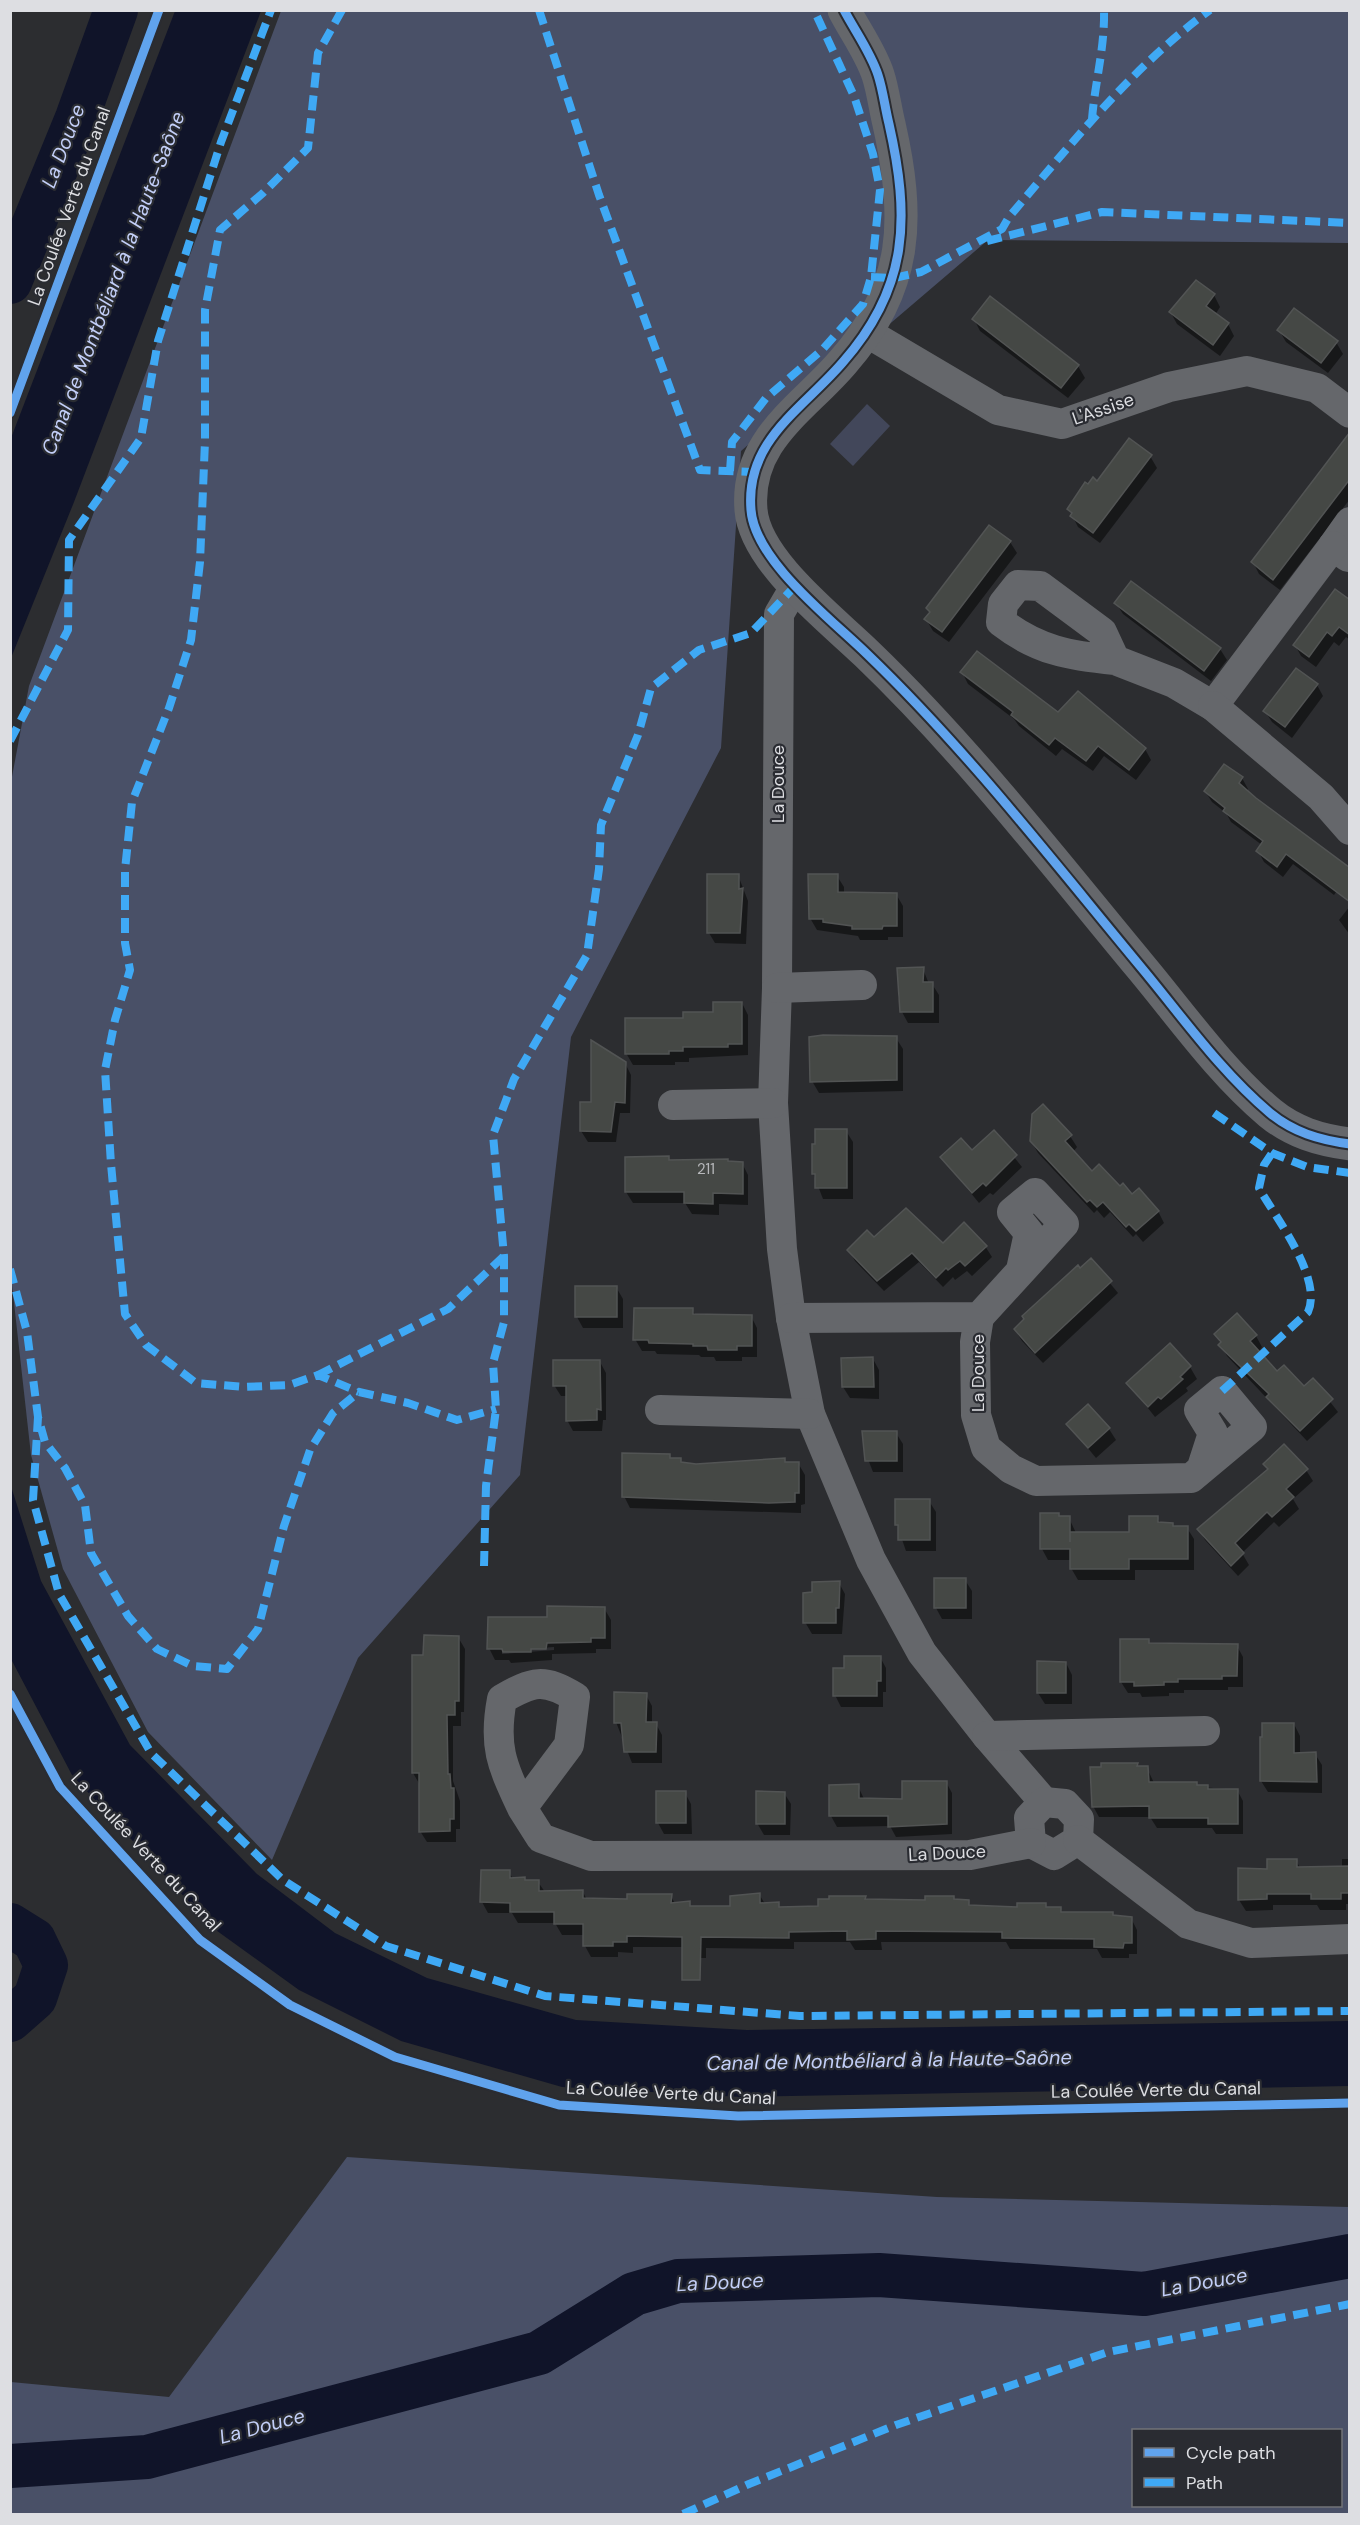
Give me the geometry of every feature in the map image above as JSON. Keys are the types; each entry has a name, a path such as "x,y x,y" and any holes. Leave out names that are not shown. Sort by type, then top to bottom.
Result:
{"street":[{"path":"844,10 878,72 900,181 902,210 894,278 879,314 844,362 765,444 752,472 751,514 758,538 774,563 897,682 997,794 1237,1082 1289,1127 1315,1138 1350,1144"},
{"name":"L'Assise","path":"867,332 998,410 1062,424 1169,387 1247,371 1317,388 1350,413"},
{"path":"1213,705 1344,542"},
{"name":"La Douce","path":"796,585 779,614 777,988 773,1103 782,1249 791,1318 810,1414 871,1560 922,1653 987,1736 1044,1802"},
{"path":"1115,660 1174,683 1213,705 1321,797 1350,830"},
{"path":"777,988 862,985"},
{"path":"673,1105 773,1103"},
{"name":"La Douce","path":"1021,1270 979,1317 975,1342 976,1415 986,1448 1011,1469 1036,1481 1191,1479 1202,1467"},
{"name":"La Douce","path":"791,1318 979,1317"},
{"path":"660,1410 810,1414"},
{"path":"987,1736 1205,1731"},
{"path":"1044,1802 1065,1804 1079,1820 1078,1840 1054,1855 1031,1843 1029,1818 1044,1802"},
{"name":"La Douce","path":"522,1808 541,1838 591,1856 970,1855 1031,1843"},
{"path":"1078,1840 1188,1924 1251,1943 1350,1938"}],"shaded area":[{"path":"281,11 1349,11 1349,243 988,240 741,451 721,748 571,1037 520,1475 358,1658 272,1860 148,1732 63,1569 31,1455 10,1267 11,782 29,686"},
{"path":"867,404 890,426 853,466 830,444"},
{"path":"347,2157 937,2197 1349,2207 1349,2514 11,2514 11,2382 169,2397"}],"water":[{"name":"Canal de Montbéliard à la Haute-Saône","path":"175,11 261,11 74,502 11,658 11,438"},
{"name":"Canal de Montbéliard à la Haute-Saône","path":"10,1483 41,1581 130,1745 257,1874 335,1933 427,1978 576,2020 747,2030 1349,2021 1349,2086 741,2097 562,2087 401,2041 299,1990 213,1928 72,1775 11,1659"}],"building":[{"path":"1196,280 1215,294 1206,306 1229,323 1213,345 1169,312"},
{"path":"990,296 1079,365 1061,388 972,319"},
{"path":"1294,308 1338,341 1321,363 1277,330"},
{"path":"1350,432 1350,479 1273,580 1251,562"},
{"path":"1129,438 1152,455 1093,533 1070,516 1072,513 1067,509 1085,482 1088,484 1093,477 1097,481"},
{"path":"989,525 1011,541 942,632 924,619 930,612 926,608"},
{"path":"1131,581 1221,648 1204,671 1114,603"},
{"path":"1335,589 1350,600 1350,635 1339,627 1332,636 1327,632 1309,657 1293,645"},
{"path":"977,651 1058,712 1078,691 1146,748 1129,770 1098,746 1086,761 1055,738 1049,745 1011,715 1013,712 960,672"},
{"path":"1296,668 1318,684 1285,727 1263,711"},
{"path":"1224,764 1243,777 1239,783 1256,798 1350,868 1350,902 1286,854 1277,867 1256,851 1263,841 1223,811 1225,808 1204,791"},
{"path":"707,874 739,874 739,889 743,888 740,933 707,933"},
{"path":"808,874 838,874 838,892 897,893 897,926 883,926 882,929 852,929 852,926 823,922 823,919 809,919"},
{"path":"924,967 923,982 933,982 933,1012 900,1012 897,968"},
{"path":"713,1002 742,1002 742,1044 728,1044 728,1047 683,1047 683,1051 669,1051 669,1054 625,1054 625,1018 683,1018 683,1012 713,1012"},
{"path":"823,1035 897,1036 897,1080 810,1082 809,1037"},
{"path":"591,1040 626,1062 625,1103 615,1102 611,1132 580,1131 580,1102 591,1102"},
{"path":"1043,1104 1072,1135 1065,1141 1092,1171 1099,1164 1120,1186 1123,1183 1132,1194 1139,1188 1159,1211 1136,1231 1129,1224 1126,1227 1103,1202 1097,1207 1090,1200 1087,1202 1030,1141 1032,1114"},
{"path":"815,1129 847,1129 847,1188 815,1188 815,1174 812,1174 812,1144 815,1144"},
{"path":"994,1130 1017,1155 986,1186 983,1183 972,1193 940,1157 961,1138 972,1150"},
{"path":"669,1156 669,1160 728,1159 728,1161 743,1162 743,1194 713,1193 713,1204 684,1203 684,1192 625,1192 625,1157"},
{"path":"906,1208 943,1243 964,1222 987,1246 965,1266 960,1261 948,1270 946,1268 936,1278 912,1253 877,1281 847,1250 867,1230 874,1237"},
{"path":"1091,1258 1112,1281 1035,1353 1014,1329 1024,1319 1022,1316 1078,1265 1080,1268"},
{"path":"575,1286 617,1286 617,1317 575,1317"},
{"path":"634,1308 693,1308 693,1314 752,1315 752,1346 737,1346 737,1350 708,1350 707,1346 693,1346 693,1344 649,1343 648,1340 633,1340"},
{"path":"1237,1313 1257,1335 1250,1341 1277,1371 1284,1365 1304,1386 1313,1378 1333,1399 1300,1431 1266,1397 1269,1394 1218,1345 1221,1342 1214,1334"},
{"path":"1170,1343 1191,1366 1180,1377 1183,1379 1161,1399 1158,1397 1148,1407 1126,1383"},
{"path":"873,1357 874,1387 842,1387 841,1358"},
{"path":"553,1360 600,1360 601,1410 597,1409 597,1420 566,1421 566,1386 553,1386"},
{"path":"1088,1404 1110,1428 1088,1448 1066,1424"},
{"path":"862,1431 897,1431 897,1461 865,1461"},
{"path":"1284,1444 1308,1469 1286,1489 1294,1497 1272,1517 1267,1512 1235,1543 1244,1553 1231,1566 1197,1529 1268,1469 1263,1464"},
{"path":"622,1453 670,1454 670,1458 681,1458 681,1462 696,1464 785,1458 785,1462 799,1462 799,1493 795,1493 795,1502 769,1503 622,1497"},
{"path":"895,1499 930,1499 930,1540 898,1540 898,1525 895,1525"},
{"path":"1040,1513 1059,1513 1059,1516 1070,1516 1070,1532 1129,1532 1129,1516 1158,1516 1158,1522 1173,1523 1173,1526 1188,1526 1188,1559 1129,1559 1129,1569 1070,1569 1070,1549 1040,1549"},
{"path":"934,1578 966,1578 966,1608 934,1608"},
{"path":"840,1581 836,1623 803,1623 803,1593 812,1592 812,1582"},
{"path":"547,1606 605,1607 605,1638 591,1638 591,1642 547,1643 546,1649 531,1649 531,1652 503,1652 502,1649 487,1649 488,1617 547,1617"},
{"path":"424,1635 459,1636 459,1701 455,1701 455,1715 447,1715 448,1774 450,1774 451,1788 454,1788 454,1819 450,1819 450,1831 419,1832 419,1773 412,1773 412,1655 423,1655"},
{"path":"1120,1639 1149,1639 1149,1643 1238,1644 1237,1676 1222,1676 1222,1679 1178,1679 1178,1682 1164,1682 1164,1685 1134,1686 1134,1682 1120,1682"},
{"path":"844,1656 881,1656 881,1681 877,1681 877,1696 833,1696 833,1668 844,1668"},
{"path":"1037,1661 1066,1662 1066,1693 1037,1693"},
{"path":"614,1692 647,1693 646,1722 657,1722 656,1752 624,1752 621,1723 614,1723"},
{"path":"1262,1723 1294,1723 1294,1753 1316,1752 1317,1782 1260,1781"},
{"path":"1101,1763 1138,1763 1137,1766 1148,1766 1149,1782 1197,1782 1197,1785 1208,1785 1208,1789 1238,1789 1238,1824 1208,1824 1208,1818 1149,1818 1149,1806 1092,1807 1090,1767 1101,1767"},
{"path":"902,1781 947,1781 947,1824 888,1827 888,1816 829,1816 829,1785 859,1784 859,1798 902,1799"},
{"path":"656,1791 686,1791 686,1823 656,1823"},
{"path":"756,1791 785,1792 785,1824 756,1824"},
{"path":"1267,1859 1297,1859 1297,1867 1350,1866 1350,1893 1341,1893 1341,1899 1311,1899 1311,1894 1267,1894 1267,1899 1238,1900 1238,1868 1267,1869"},
{"path":"481,1870 510,1870 510,1878 525,1877 525,1880 539,1880 539,1891 583,1890 583,1898 627,1899 627,1894 672,1894 671,1903 690,1901 690,1906 730,1906 730,1896 760,1893 760,1903 779,1902 779,1907 818,1906 818,1899 829,1899 829,1896 925,1900 925,1896 954,1896 954,1899 969,1900 969,1905 1017,1907 1017,1903 1046,1903 1046,1907 1061,1907 1061,1912 1113,1912 1113,1915 1132,1917 1132,1943 1124,1943 1123,1948 1094,1947 1094,1939 1002,1938 1002,1932 876,1931 876,1939 847,1940 847,1931 789,1932 789,1938 701,1937 700,1980 682,1980 682,1937 627,1936 627,1942 613,1942 613,1946 583,1946 583,1924 554,1924 554,1912 510,1912 510,1903 480,1902"}],"waterway":[{"name":"La Douce","path":"10,282 77,118 116,10"},
{"name":"La Douce","path":"10,1925 34,1940 46,1965 35,1998 10,2020"},
{"name":"La Douce","path":"10,2466 147,2457 539,2353 634,2294 678,2281 879,2275 1144,2294 1350,2256"}],"marked path":[{"path":"10,741 68,630 69,540 141,438 158,341 221,142 271,10"},
{"path":"342,10 318,53 308,148 263,193 220,230 205,310 205,441 200,562 191,640 169,708 132,802 125,870 125,943 130,970 115,1020 105,1070 125,1314 146,1345 196,1383 244,1387 289,1385 318,1375 359,1392"},
{"path":"539,10 599,195 700,470 752,472"},
{"path":"730,471 732,442 766,398 822,350 863,304 871,277 880,190 873,154 854,96 814,10"},
{"path":"1092,119 1103,37 1104,10"},
{"path":"871,277 894,278 921,272 1002,229 1009,217 1128,81 1154,56 1210,10"},
{"path":"987,241 1102,212 1350,223"},
{"path":"484,1566 486,1486 496,1409 493,1363 504,1322 504,1256 493,1135 514,1079 587,955 599,869 601,825 638,735 651,688 699,650 751,633 796,585"},
{"path":"1214,1113 1272,1153 1307,1167 1350,1173"},
{"path":"1222,1391 1308,1312 1311,1298 1309,1282 1296,1248 1259,1188 1264,1165 1272,1153"},
{"path":"318,1375 448,1309 504,1256"},
{"path":"10,1269 27,1332 38,1417 45,1442 65,1468 85,1505 91,1553 128,1616 157,1649 193,1666 227,1669 258,1629 284,1526 310,1450 333,1413 359,1392 408,1403 457,1420 496,1409"},
{"path":"38,1417 33,1500 59,1594 151,1753 283,1880 386,1946 545,1996 800,2016 1350,2011"},
{"path":"683,2514 749,2484 896,2425 1108,2352 1350,2304"}],"cycle path":[{"name":"La Coulée Verte du Canal","path":"10,413 159,10"},
{"path":"844,10 871,59 881,87 896,158 900,190 899,250 892,278 881,306 865,334 843,362 780,427 757,464 752,485 751,510 756,529 766,549 797,588 904,691 974,767 1234,1079 1279,1120 1317,1137 1350,1144"},
{"name":"La Coulée Verte du Canal","path":"10,1694 60,1787 200,1940 290,2005 395,2057 559,2105 738,2116 1350,2103"}]}
